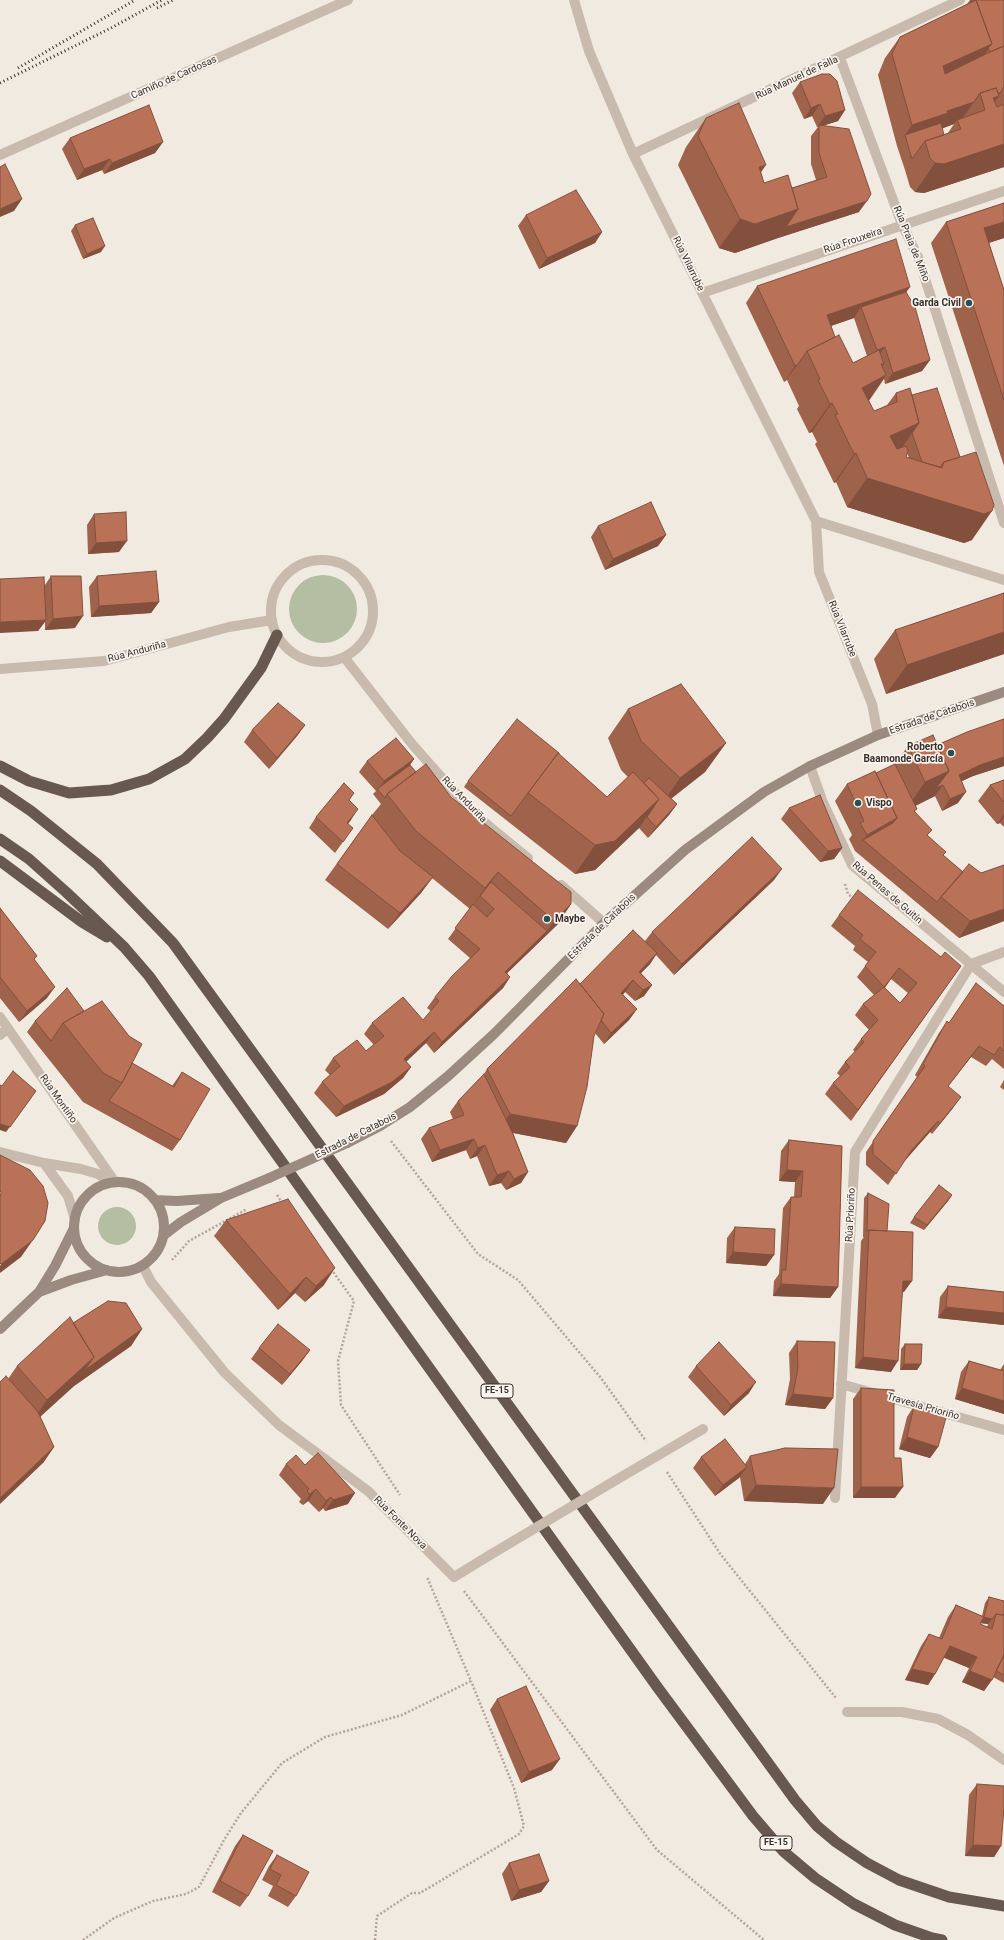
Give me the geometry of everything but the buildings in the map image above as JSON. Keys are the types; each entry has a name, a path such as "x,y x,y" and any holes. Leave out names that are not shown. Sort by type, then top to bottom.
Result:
{"highway":[{"path":"0,766 29,781 69,793 111,790 149,779 185,759 216,728 261,668 277,635"},
{"name":"FE-15","path":"0,790 31,810 97,864 173,943 785,1788 817,1826 836,1842 867,1863 899,1880 949,1897 1004,1906"},
{"name":"FE-15","path":"0,839 29,859 124,947 149,976 658,1688 753,1816 783,1851 816,1878 854,1904 895,1925 942,1940"},
{"path":"0,860 82,922 124,947"}],"main road":[{"name":"Estrada de Catabois","path":"164,1235 181,1222 221,1198 347,1143 380,1126 410,1107 447,1077 494,1034 604,923 685,850 764,792 810,766 878,735 1004,692"},
{"path":"113,1182 133,1183 141,1186 155,1200 158,1203 164,1218 164,1235 156,1253 143,1266 126,1272 107,1270 91,1262 78,1247 75,1223 77,1209 88,1193 102,1185 113,1182"},
{"name":"Estrada de Catabois","path":"155,1200 221,1198"},
{"path":"0,1329 39,1292 55,1266 75,1223"},
{"path":"39,1292 71,1280 107,1270"}],"street":[{"name":"Camiño de Cardosas","path":"0,155 348,0"},
{"name":"Rúa Vilarrube","path":"574,0 589,51 634,154 816,521 819,572 872,704 878,735"},
{"name":"Rúa Manuel de Falla","path":"634,154 960,0"},
{"name":"Rúa Praia de Miño","path":"840,58 902,224 918,258 1004,523"},
{"name":"Rúa Frouxeira","path":"702,292 1004,191"},
{"path":"816,521 1004,580"},
{"path":"318,560 335,562 352,569 364,582 371,598 373,616 368,633 358,647 344,657 329,662 313,661 298,656 286,648 277,635 272,620 271,605 276,588 286,574 301,564 318,560"},
{"name":"Rúa Anduriña","path":"0,669 104,661 228,627 272,620"},
{"name":"Rúa Anduriña","path":"344,657 412,744 473,813 534,863"},
{"name":"Rúa Penas de Guitín","path":"810,766 822,800 852,865 1004,992"},
{"path":"553,878 604,923"},
{"path":"971,964 1004,952"},
{"name":"Rúa Prioriño","path":"835,1498 855,1152 971,964"},
{"name":"Rúa Montiño","path":"0,1017 4,1031 113,1182"},
{"path":"0,1152 44,1164 81,1169 98,1174 113,1182"},
{"path":"44,1164 68,1196 75,1223"},
{"name":"Rúa Fonte Nova","path":"143,1266 151,1282 225,1373 279,1426 368,1491 454,1577"},
{"name":"Travesía Prioriño","path":"841,1384 1004,1430"},
{"path":"454,1577 656,1456 704,1429"},
{"path":"847,1712 902,1712 938,1719 968,1735 1004,1760"}],"path":[{"path":"844,880 848,894 860,904"},
{"path":"380,1126 478,1254 518,1280 601,1378 656,1456 721,1555 847,1712"},
{"path":"270,1198 277,1195 286,1208"},
{"path":"172,1260 189,1241 249,1208"},
{"path":"326,1264 354,1302 338,1361 341,1405 402,1498"},
{"path":"375,1940 376,1916 412,1893 420,1893 511,1839 519,1834 524,1826 514,1788 426,1574"},
{"path":"454,1577 657,1850 764,1940"},
{"path":"84,1940 114,1918 153,1901 186,1894 199,1888 224,1840 241,1813 282,1763 326,1737 402,1714 471,1681"}],"green space":[{"path":"316,575 330,575 342,580 352,590 357,602 357,616 352,628 342,638 330,643 316,643 304,638 294,628 289,616 289,602 294,590 304,580"},
{"path":"117,1207 130,1213 136,1226 130,1239 117,1245 104,1239 98,1226 104,1213"}],"railway":[{"path":"18,68 135,0"},
{"path":"0,83 111,28 162,0"},
{"path":"157,8 173,0"}],"place":[{"name":"Garda Civil","path":"969,303"},
{"name":"Roberto Baamonde García","path":"951,753"},
{"name":"Vispo","path":"858,803"},
{"name":"Maybe","path":"547,919"}]}
